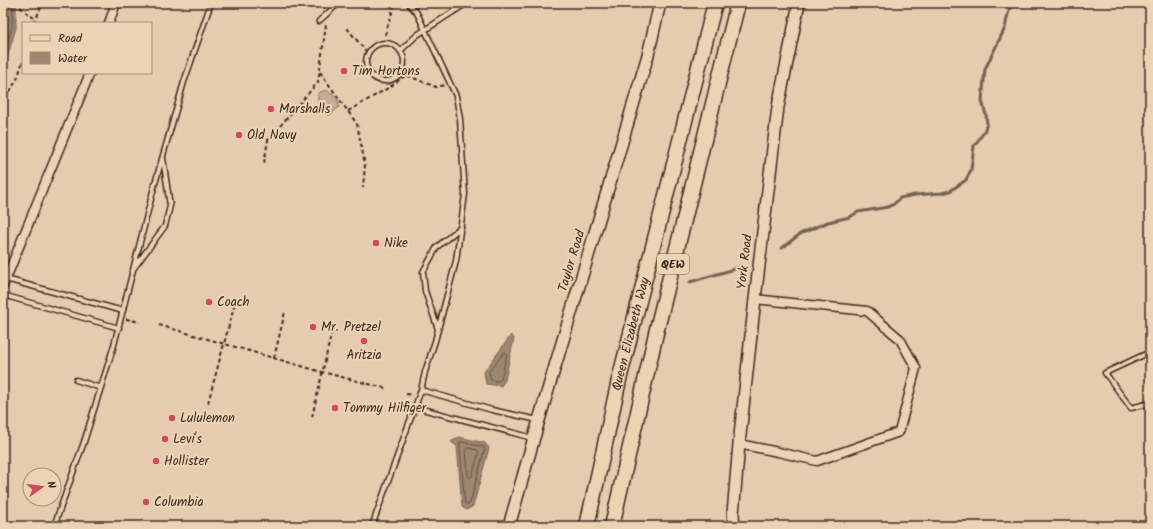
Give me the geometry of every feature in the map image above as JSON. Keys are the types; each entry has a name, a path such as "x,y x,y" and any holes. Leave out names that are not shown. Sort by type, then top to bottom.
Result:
{"highway":[{"name":"Queen Elizabeth Way","path":"588,523 621,372 714,3"},
{"name":"Queen Elizabeth Way","path":"612,526 656,333 738,3"}],"main road":[{"name":"Taylor Road","path":"509,526 539,420 648,55 660,3"},
{"name":"York Road","path":"734,526 733,514 739,444 778,107 799,3"}],"street":[{"path":"109,22 116,3"},
{"path":"4,281 90,74"},
{"path":"739,444 817,461 899,432 916,368 900,339 867,311 755,299"}],"lane":[{"path":"54,526 84,442 101,388 119,328 143,226 163,155 184,82 211,3"},
{"path":"319,21 339,3"},
{"path":"372,526 416,405 438,330 456,260 465,194 460,119 456,96 417,13 408,3"},
{"path":"400,51 418,35 467,3"},
{"path":"383,44 389,44 395,46 400,51 404,61 401,72 392,79 387,81 376,79 368,71 366,66 368,54 371,49 383,44"},
{"path":"133,270 165,226 170,206 163,155"},
{"path":"438,330 425,291 423,272 437,247 461,227"},
{"path":"4,281 123,310"},
{"path":"3,295 119,328"},
{"path":"1150,352 1105,373 1131,408 1150,403"},
{"path":"76,380 101,388"},
{"path":"421,390 492,410 539,420"},
{"path":"416,405 426,410 534,438"}],"path":[{"path":"34,22 43,3"},
{"path":"385,35 394,6"},
{"path":"20,7 35,19"},
{"path":"264,163 268,140 318,82 326,24"},
{"path":"347,28 368,54"},
{"path":"3,104 18,76 22,63"},
{"path":"320,71 357,124 365,165 363,188"},
{"path":"348,111 390,87 406,75 436,87 450,84"},
{"path":"387,81 390,87"},
{"path":"208,402 235,303"},
{"path":"274,358 285,312"},
{"path":"121,318 140,322"},
{"path":"312,417 334,322"},
{"path":"159,325 322,372 388,389"}],"shaded area":[{"path":"326,90 338,99 339,107 330,115 327,115 318,105 318,93"}],"water":[{"path":"3,3 19,3 16,6 16,28 6,61 3,63"},
{"path":"511,335 514,338 505,380 501,386 486,384 484,372"},
{"path":"459,437 485,443 489,448 473,506 467,510 462,507 457,446 451,442"}],"waterway":[{"path":"782,248 800,234 828,222 850,217 858,212 888,207 900,198 950,191 966,180 971,170 974,146 984,132 987,124 982,101 985,69 1005,28 1012,3"},
{"path":"690,282 738,268"}],"place":[{"name":"Tim Hortons","path":"344,71"},
{"name":"Marshalls","path":"271,109"},
{"name":"Old Navy","path":"239,135"},
{"name":"Nike","path":"376,243"},
{"name":"Coach","path":"209,302"},
{"name":"Mr. Pretzel","path":"313,327"},
{"name":"Aritzia","path":"364,341"},
{"name":"Tommy Hilfiger","path":"335,408"},
{"name":"Lululemon","path":"172,418"},
{"name":"Levi's","path":"165,439"},
{"name":"Hollister","path":"156,461"},
{"name":"Columbia","path":"146,502"}]}
